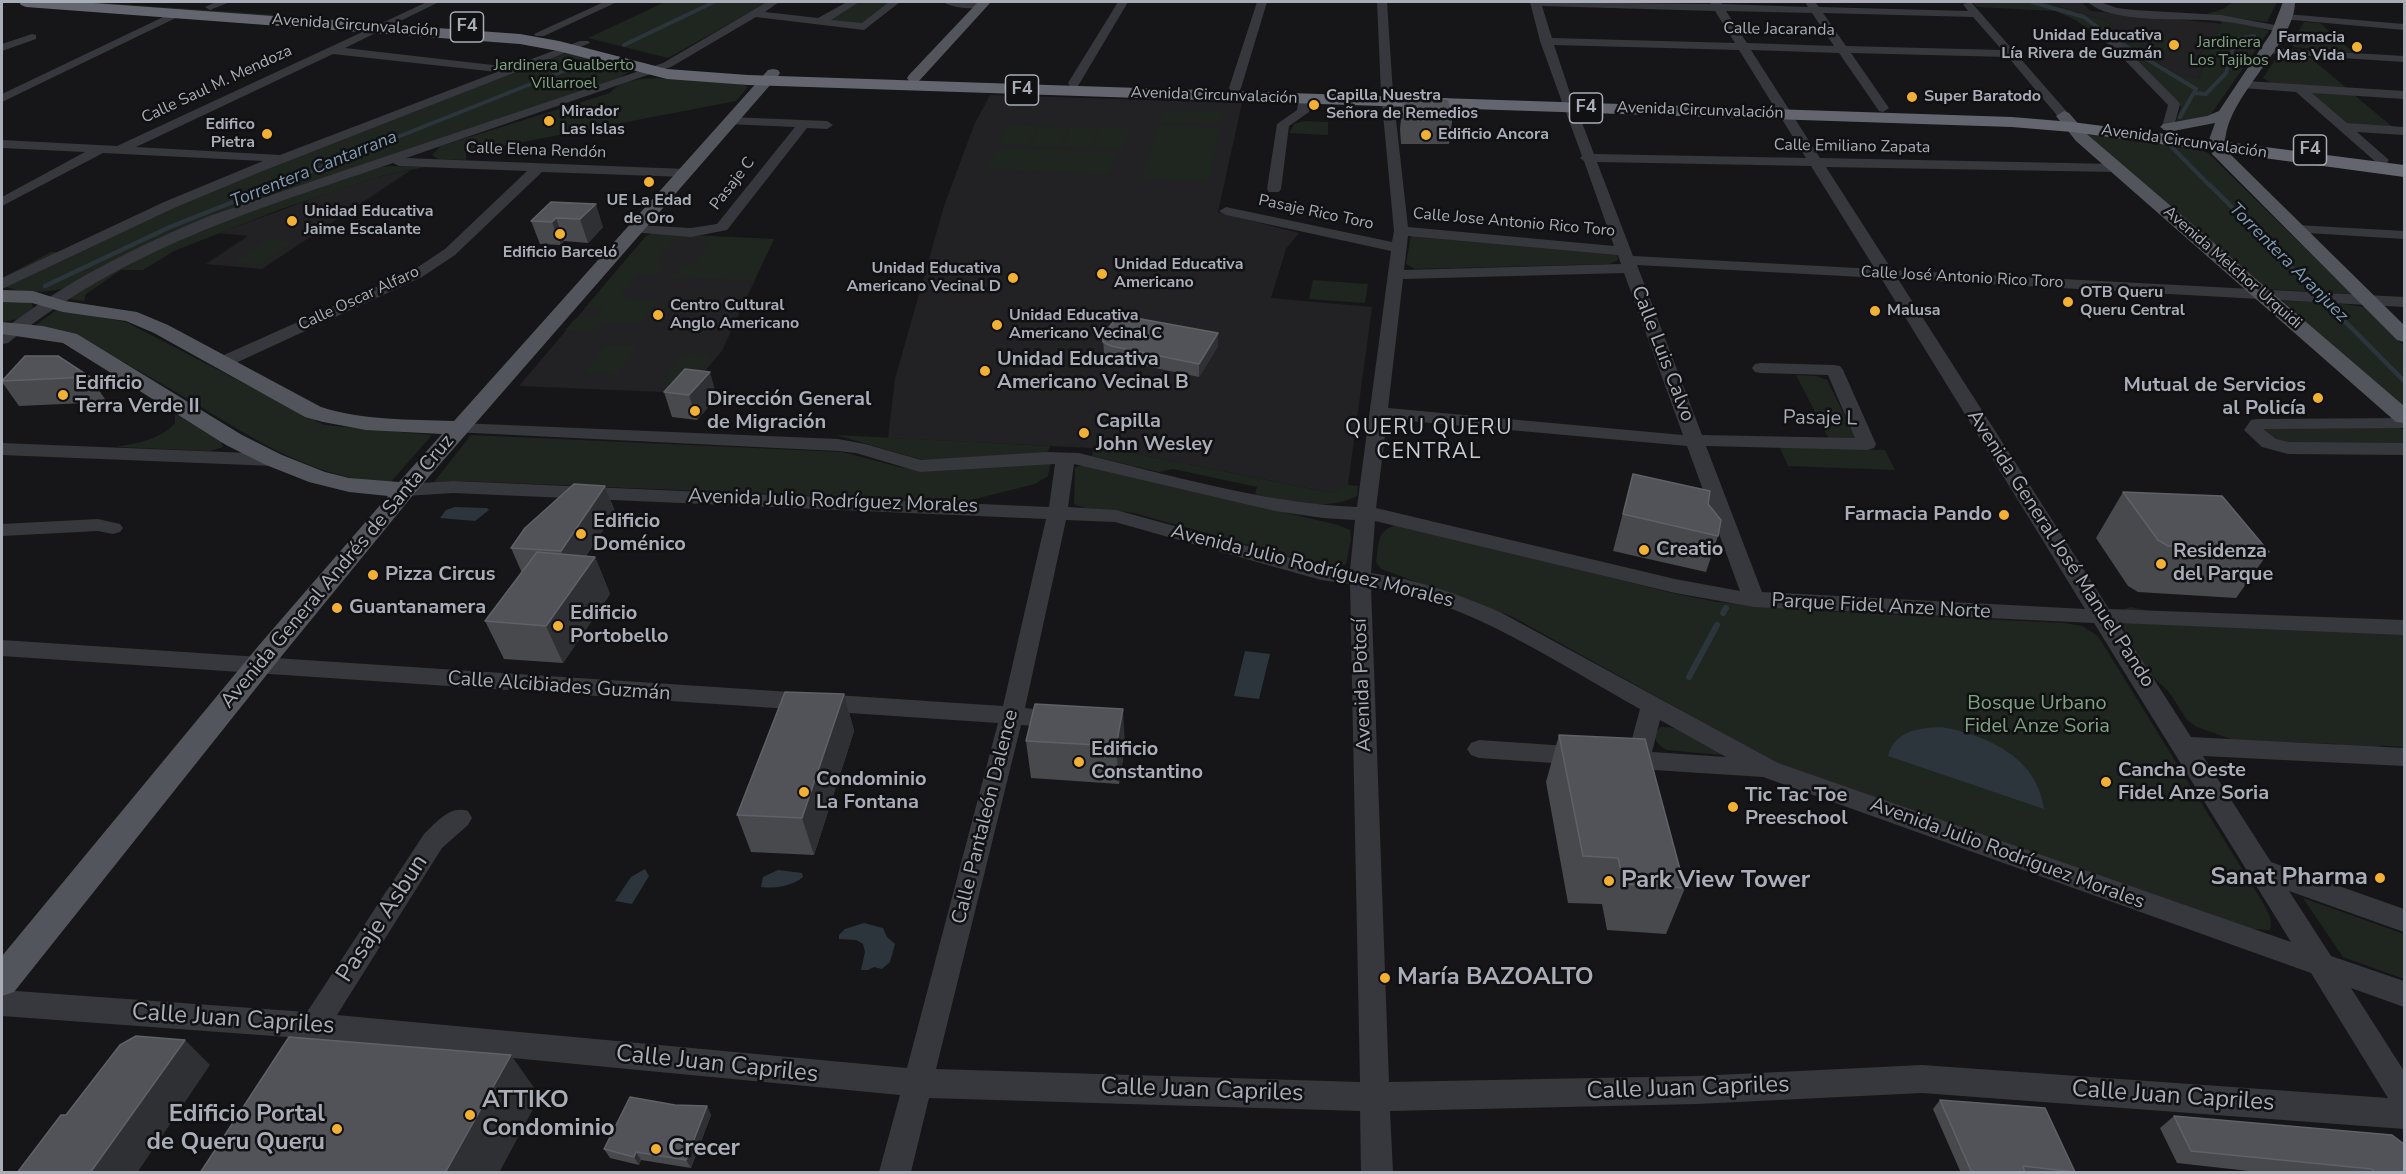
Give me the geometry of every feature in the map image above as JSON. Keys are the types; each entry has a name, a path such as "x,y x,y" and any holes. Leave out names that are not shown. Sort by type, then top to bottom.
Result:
{"highway":[{"name":"Avenida Circunvalación","path":"26,2 540,34 659,68 675,75 914,78 1235,88 1387,97 1783,109 2012,122 2068,121 2404,163"},
{"name":"Avenida Circunvalación","path":"134,2 387,24 576,46"},
{"name":"Avenida Circunvalación","path":"769,77 1305,99 1387,97"},
{"name":"Avenida Circunvalación","path":"1783,109 1883,108 2168,128 2216,141 2404,171"}],"main road":[{"path":"2289,2 2283,23 2268,51 2225,114 2216,141 2220,155 2404,336"},
{"path":"914,78 983,3"},
{"name":"Avenida General Andrés de Santa Cruz","path":"2,981 259,665 405,490 769,77"},
{"path":"2168,128 2210,120 2225,114"},
{"name":"Avenida Melchor Urquidi","path":"2068,121 2082,138 2116,168 2404,417"},
{"name":"Avenida Julio Rodríguez Morales","path":"2,296 33,297 51,303 130,316 160,329 313,412 329,418 351,422 459,428"},
{"name":"Avenida Julio Rodríguez Morales","path":"6,332 44,332 70,338 234,440 274,460 317,477 350,485 405,490"}],"street":[{"path":"210,7 225,2"},
{"path":"540,34 612,2"},
{"path":"6,332 130,256 170,237 217,218 659,68 774,2"},
{"path":"821,21 854,2"},
{"path":"754,14 864,27 895,2"},
{"path":"948,2 983,3"},
{"path":"1074,83 1123,2"},
{"path":"1235,88 1262,2"},
{"name":"Avenida Potosí","path":"1377,1173 1360,579 1401,231 1387,97 1382,2"},
{"path":"1535,2 1812,6 1977,14"},
{"name":"Calle Luis Calvo","path":"1535,2 1546,41 1587,158 1754,600"},
{"path":"1966,2 2068,121"},
{"path":"409,3 430,4"},
{"name":"Calle Saul M. Mendoza","path":"119,150 430,4"},
{"path":"2096,4 2119,11 2283,23 2307,20 2404,27"},
{"name":"Avenida General José Manuel Pando","path":"1717,5 2404,1096"},
{"path":"2307,20 2314,5"},
{"path":"1812,6 1883,108"},
{"path":"2,98 180,12"},
{"path":"2,48 32,37"},
{"path":"2108,40 2116,45 2174,104 2168,128"},
{"name":"Calle Jacaranda","path":"1546,41 2012,54"},
{"path":"2,284 169,205 576,46"},
{"path":"330,50 511,70"},
{"path":"2268,51 2404,59"},
{"path":"2246,85 2404,95"},
{"path":"2300,88 2382,160"},
{"path":"1274,189 1283,124 1303,112 1305,99"},
{"path":"730,121 827,125"},
{"name":"Pasaje C","path":"636,229 700,232 713,231 722,227 804,124"},
{"path":"2344,127 2404,131"},
{"path":"2,144 285,158"},
{"path":"2,202 102,149"},
{"name":"Calle Emiliano Zapata","path":"1587,158 2116,168"},
{"name":"Calle Elena Rendón","path":"384,161 686,173"},
{"name":"Calle Oscar Alfaro","path":"221,363 417,274 450,252 538,168"},
{"name":"Pasaje Rico Toro","path":"1226,211 1399,248"},
{"path":"2297,229 2404,235"},
{"name":"Calle Jose Antonio Rico Toro","path":"1401,231 1627,260"},
{"name":"Calle José Antonio Rico Toro","path":"1395,275 1627,260 2404,303"},
{"name":"Pasaje L","path":"1695,440 1867,444 1834,370 1761,368"},
{"path":"1380,413 1695,440"},
{"path":"2404,423 2257,424 2253,430 2269,443 2288,448 2404,449"},
{"name":"Avenida Julio Rodríguez Morales","path":"459,428 838,445 858,448 920,466 1079,459 1275,505 1323,512 1367,513"},
{"path":"2,449 274,460"},
{"name":"Calle Pantaleón Dalence","path":"895,1173 1012,716 1058,512 1065,458"},
{"name":"Avenida Julio Rodríguez Morales","path":"405,490 453,487 1116,516 1321,573 1379,580 1416,589 1492,617 1769,770 2404,994"},
{"name":"Parque Fidel Anze Norte","path":"1367,513 1675,586 1754,600 2059,616 2404,627"},
{"path":"2,530 98,525 113,528"},
{"name":"Calle Alcibiades Guzmán","path":"2,648 1082,720"},
{"path":"1638,760 1652,706"},
{"path":"2185,746 2404,756"},
{"path":"1479,749 1769,770"},
{"name":"Pasaje Asbun","path":"314,1026 433,841 459,818"},
{"path":"2262,870 2404,920"},
{"name":"Calle Juan Capriles","path":"2,1003 314,1026 918,1083 1374,1097 1697,1090 1922,1079 2404,1114"}],"shaded area":[{"path":"2044,2 2081,2 2091,11 2224,24 2197,57 2205,59 2199,79 2187,79 2178,76 2145,54 2148,53 2104,20"},
{"name":"Unidad Educativa Americano","path":"990,95 1242,103 1218,212 1299,233 1286,249 1271,298 1372,307 1348,485 1332,493 1113,449 888,438 895,379 944,206 974,125"},
{"name":"Unidad Educativa Jaime Escalante","path":"411,170 262,269 206,264 248,236 219,233 328,193 377,177"},
{"name":"Centro Cultural Anglo Americano","path":"646,236 774,239 722,351 686,393 519,386"},
{"path":"455,507 487,508 489,510 475,521 440,518 446,510"},
{"path":"1245,651 1270,654 1259,699 1234,696"},
{"path":"1942,727 1976,736 2008,752 2032,776 2044,809 1888,756 1896,741 1909,732"},
{"path":"645,869 649,876 632,904 615,901 631,877"},
{"path":"778,870 802,873 803,877 783,886 761,887 763,877"},
{"path":"864,923 883,928 887,937 895,944 890,962 882,969 874,967 861,970 865,952 863,944 856,940 839,939 839,935 845,929"}],"green space":[{"path":"61,2 92,2 376,22 371,24"},
{"path":"665,2 768,2 668,58 588,38"},
{"path":"856,2 891,2 864,24 828,21"},
{"path":"1972,2 2044,2 2104,20 2149,53 2146,55 2158,63 2184,77 2199,79 2205,59 2197,58 2223,24 2218,20 2253,25 2269,31 2211,114 2199,119 2176,121 2181,107 2179,102 2121,44 2093,32 2056,11 1977,7"},
{"name":"Jardinera Los Tajibos","path":"2233,2 2277,2 2267,22 2206,14 2223,9"},
{"path":"2304,22 2320,23 2354,53 2294,47 2291,44"},
{"path":"2144,37 2175,39 2187,54 2155,51"},
{"name":"Jardinera Gualberto Villarroel","path":"568,53 630,69 630,71 618,79 356,168 167,242 369,169 389,166 425,167 377,177 281,209 174,251 143,270 121,270 86,294 84,301 68,299 65,288 32,292 2,285 2,278 51,252 58,252 557,55"},
{"path":"2281,54 2307,55 2348,89 2271,83 2263,78"},
{"path":"656,78 737,82 748,87 736,101 466,153 466,160 438,159 432,155 441,146 610,93 625,83"},
{"path":"2312,93 2352,93 2395,129 2347,123"},
{"path":"1164,110 1223,112 1221,123 1160,121"},
{"path":"1305,121 1328,122 1328,135 1289,133 1294,124"},
{"path":"1009,125 1038,126 1029,145 999,143"},
{"path":"1158,125 1220,128 1209,181 1142,179"},
{"path":"1040,126 1068,127 1060,146 1031,145"},
{"path":"1070,127 1099,128 1091,147 1062,146"},
{"path":"1101,128 1129,129 1123,149 1093,147"},
{"path":"2087,134 2194,147 2208,153 2352,294 2264,289"},
{"path":"998,148 1116,153 1108,174 987,169"},
{"path":"653,233 774,239 754,280 667,277 669,274 675,275 683,264 693,265 708,245 705,244 709,240 683,238 678,240 667,248 655,263 665,264 656,275 637,274 620,297 657,302 639,324 602,322 594,331 565,330 576,318 596,318 603,309 585,308 646,236"},
{"path":"1411,235 1617,253 1618,260 1609,264 1415,269 1406,264"},
{"path":"269,239 295,242 259,265 232,262"},
{"path":"1313,280 1368,284 1365,303 1309,299"},
{"path":"2284,301 2330,302 2365,307 2404,346 2404,409 2281,304"},
{"path":"2,302 32,303 33,308 18,319 2,322"},
{"path":"58,309 126,322 324,425 432,435 390,483 361,480 334,473 282,453 257,440 73,333 36,325"},
{"path":"606,345 638,346 617,374 584,372"},
{"path":"683,354 711,356 689,386 660,384"},
{"path":"1796,375 1816,376 1827,380 1856,438 1829,439"},
{"path":"175,414 221,441 223,447 210,451 116,447 148,440 162,433 175,423"},
{"path":"2260,428 2399,428 2404,430 2404,445 2280,444"},
{"path":"471,435 842,452 899,467 928,471 1051,461 1048,476 1035,484 963,502 462,481 434,482"},
{"path":"836,435 1050,446 1047,453 929,462"},
{"path":"1779,446 1885,450 1895,470 1788,466"},
{"path":"1094,448 1113,449 1332,493 1348,485 1358,486 1357,496 1346,501 1320,504 1280,500 1255,494 1257,487 1173,469 1159,472 1092,456"},
{"path":"1079,466 1338,525 1350,530 1351,539 1346,564 1340,567 1328,567 1134,513 1095,509 1074,504 1075,468"},
{"name":"Bosque Urbano Fidel Anze Soria","path":"1394,526 1404,526 1672,593 1717,602 1805,610 2064,623 2082,626 2098,636 2263,903 2270,919 2270,930 2252,929 1784,767 1511,616 1381,569 1376,562 1379,540 1384,531"},
{"name":"Bosque Urbano Fidel Anze Soria","path":"2131,607 2149,611 2404,634 2404,747 2383,746 2358,749 2336,744 2234,740 2197,727 2187,720 2169,692 2146,670 2119,620 2118,611"},
{"path":"1661,727 1689,733 1732,756 1667,750 1655,739 1655,733"},
{"path":"2303,898 2404,934 2404,979 2343,957"}],"building":[{"path":"1448,99 1453,114 1404,114 1403,100"},
{"path":"551,202 596,204 580,219 556,218 552,222 531,221"},
{"path":"1130,317 1218,333 1199,364 1111,346 1103,342 1103,335 1114,321"},
{"path":"25,356 58,356 90,377 2,381"},
{"path":"685,369 710,372 689,395 664,392"},
{"path":"1633,474 1710,491 1708,504 1721,520 1718,536 1623,514"},
{"path":"574,484 605,486 561,551 511,548 525,528"},
{"path":"2123,492 2222,496 2269,552 2168,546 2158,540"},
{"path":"537,552 595,557 546,626 485,621"},
{"path":"785,692 844,694 802,818 737,815"},
{"path":"1035,704 1123,709 1116,746 1026,741"},
{"path":"1559,735 1645,739 1685,888 1624,884 1618,858 1583,856"},
{"path":"136,1036 185,1040 90,1173 17,1173 61,1115 66,1115 120,1045"},
{"path":"289,1037 511,1055 445,1173 200,1173"},
{"path":"630,1097 675,1105 707,1106 686,1160 636,1152 634,1157 604,1149"},
{"path":"1940,1100 2045,1108 2075,1172 2023,1166 2025,1173 1972,1173"},
{"path":"2174,1116 2392,1135 2404,1144 2404,1173 2374,1173 2372,1169 2191,1151"}],"waterway":[{"name":"Torrentera Cantarrana","path":"624,45 714,2"},
{"name":"Torrentera Aranjuez","path":"2032,2 2084,17 2109,36 2196,89 2180,117"},
{"path":"2195,93 2206,94 2226,73 2233,47 2238,39 2254,36"},
{"name":"Torrentera Cantarrana","path":"272,187 586,62"},
{"name":"Torrentera Aranjuez","path":"2171,146 2211,187"},
{"name":"Torrentera Cantarrana","path":"45,286 170,227 276,185"},
{"name":"Torrentera Aranjuez","path":"2210,185 2404,381"},
{"path":"1723,613 1726,608"},
{"path":"1689,677 1717,625"}],"place":[{"name":"Unidad Educativa Lía Rivera de Guzmán","path":"2174,45"},
{"name":"Farmacia Mas Vida","path":"2357,47"},
{"name":"Super Baratodo","path":"1912,97"},
{"name":"Capilla Nuestra Señora de Remedios","path":"1314,105"},
{"name":"Mirador Las Islas","path":"549,121"},
{"name":"Edifico Pietra","path":"267,134"},
{"name":"Edificio Ancora","path":"1426,135"},
{"name":"UE La Edad de Oro","path":"649,182"},
{"name":"Unidad Educativa Jaime Escalante","path":"292,221"},
{"name":"Edificio Barceló","path":"560,234"},
{"name":"Unidad Educativa Americano","path":"1102,274"},
{"name":"Unidad Educativa Americano Vecinal D","path":"1013,278"},
{"name":"OTB Queru Queru Central","path":"2068,302"},
{"name":"Malusa","path":"1875,311"},
{"name":"Centro Cultural Anglo Americano","path":"658,315"},
{"name":"Unidad Educativa Americano Vecinal C","path":"997,325"},
{"name":"Unidad Educativa Americano Vecinal B","path":"985,371"},
{"name":"Edificio Terra Verde II","path":"63,395"},
{"name":"Mutual de Servicios al Policía","path":"2318,398"},
{"name":"Dirección General de Migración","path":"695,411"},
{"name":"Capilla John Wesley","path":"1084,433"},
{"name":"Farmacia Pando","path":"2004,515"},
{"name":"Edificio Doménico","path":"581,534"},
{"name":"Creatio","path":"1644,550"},
{"name":"Residenza del Parque","path":"2161,564"},
{"name":"Pizza Circus","path":"373,575"},
{"name":"Guantanamera","path":"337,608"},
{"name":"Edificio Portobello","path":"558,626"},
{"name":"Edificio Constantino","path":"1079,762"},
{"name":"Cancha Oeste Fidel Anze Soria","path":"2106,782"},
{"name":"Condominio La Fontana","path":"804,792"},
{"name":"Tic Tac Toe Preeschool","path":"1733,807"},
{"name":"Sanat Pharma","path":"2380,878"},
{"name":"Park View Tower","path":"1609,881"},
{"name":"María BAZOALTO","path":"1385,978"},
{"name":"ATTIKO Condominio","path":"470,1115"},
{"name":"Edificio Portal de Queru Queru","path":"337,1129"},
{"name":"Crecer","path":"656,1149"}],"district":[{"name":"QUERU QUERU CENTRAL","path":"1429,441"}]}
